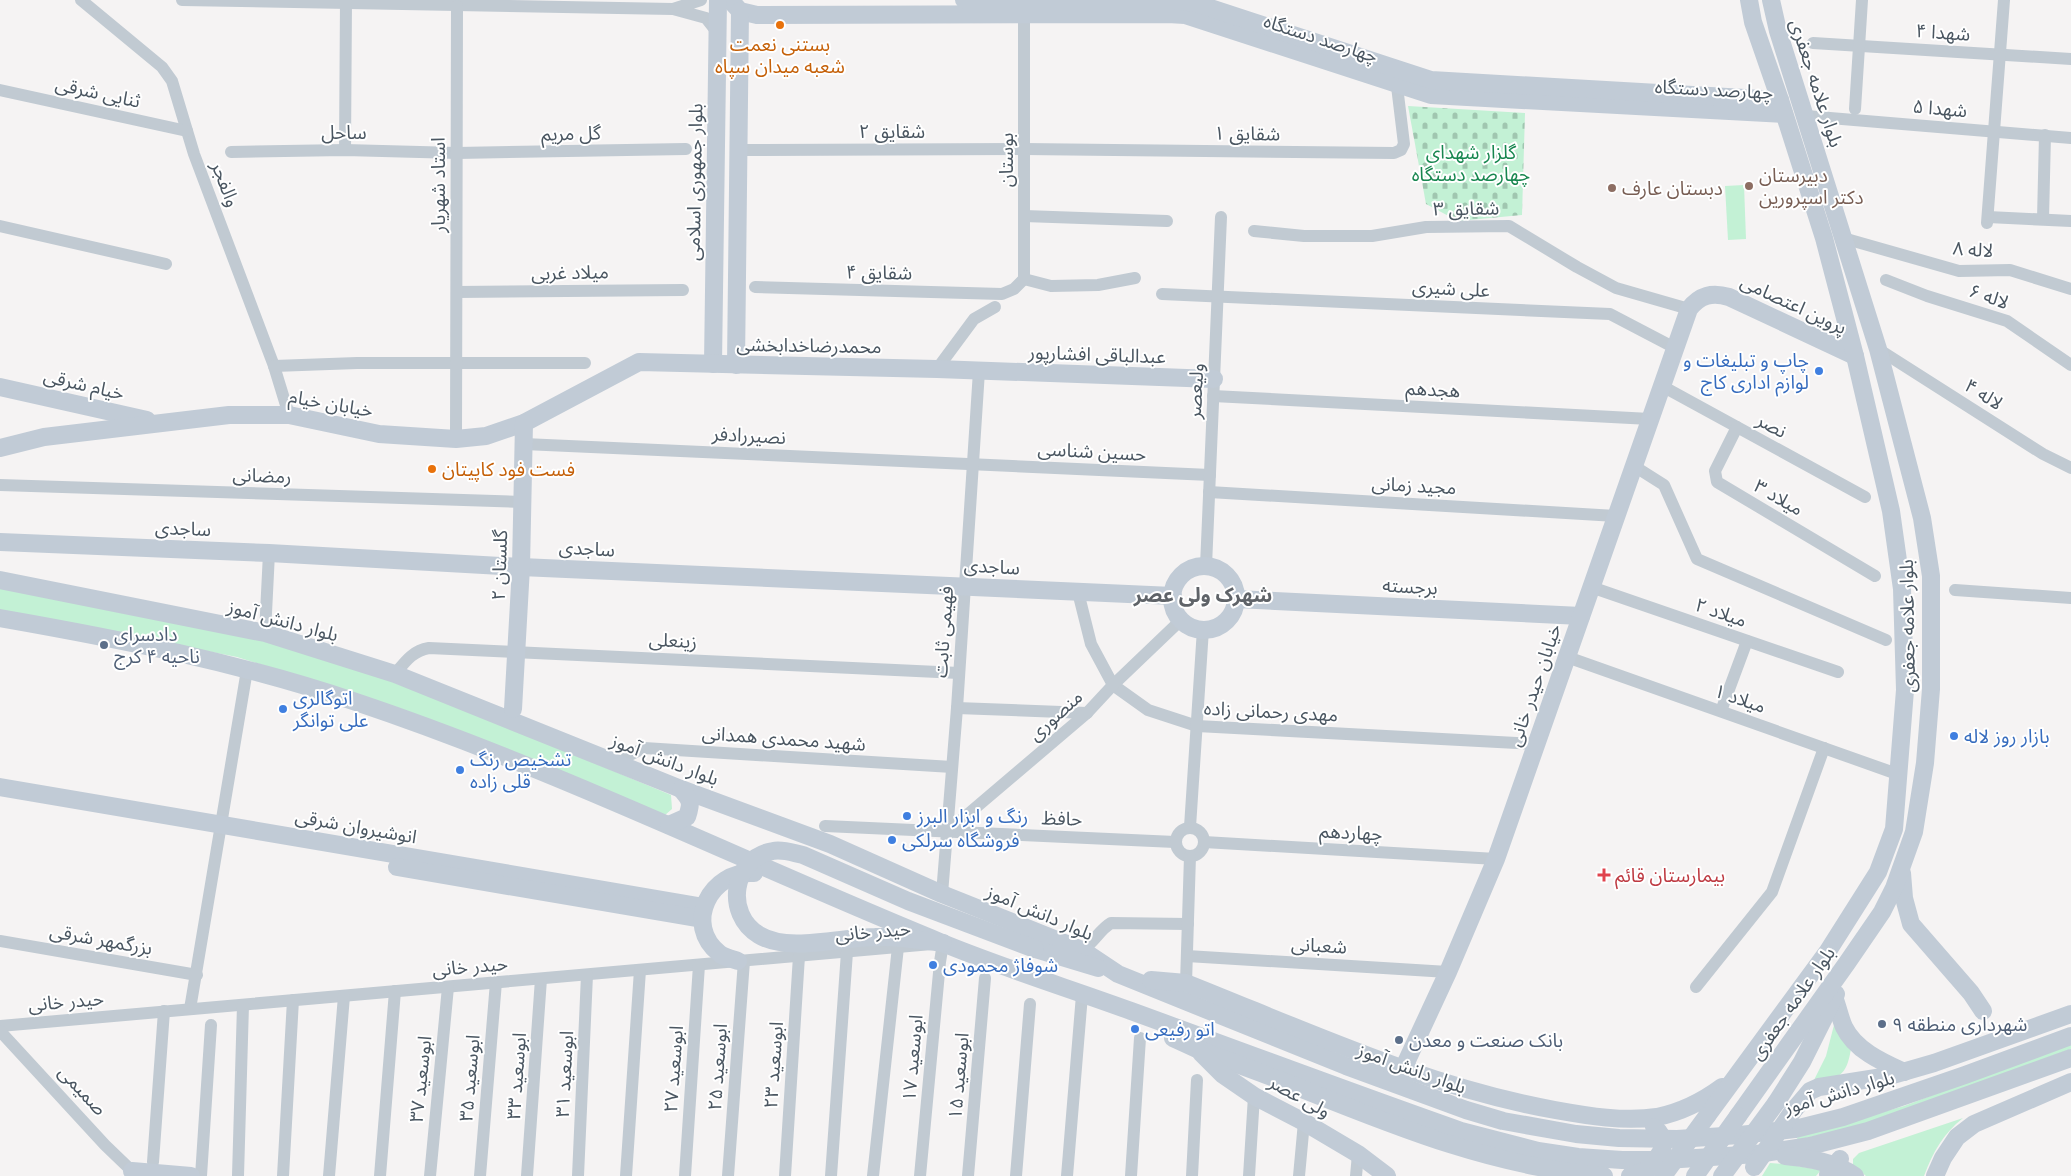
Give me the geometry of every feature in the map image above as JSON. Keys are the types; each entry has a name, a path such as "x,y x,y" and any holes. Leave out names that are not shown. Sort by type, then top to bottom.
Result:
{"main road":[{"name":"بلوار جمهوری اسلامی","path":"713,364 718,0"},
{"name":"چهارصد دستگاه","path":"964,0 1185,15 1431,87 1782,107"},
{"name":"بلوار علامه جعفری","path":"1655,1173 1707,1116 1828,951 1878,872 1894,829 1900,775 1905,690 1902,589 1891,511 1855,356 1824,238 1753,22 1749,0"},
{"name":"بلوار علامه جعفری","path":"1694,1176 1882,912 1902,870 1914,832 1925,763 1931,689 1931,576 1920,508 1878,349 1778,31 1770,0"},
{"name":"چهارصد دستگاه","path":"735,6 757,15 1024,5"},
{"path":"735,6 738,150 736,364"},
{"name":"پروین اعتصامی","path":"1689,309 1696,300 1706,295 1723,295 1855,356"},
{"name":"خیابان حیدر خانی","path":"1403,1069 1448,972 1496,859 1689,309"},
{"name":"محمدرضاخدابخشی","path":"639,362 979,371"},
{"name":"خیابان خیام","path":"0,448 44,437 230,415 289,415 379,434 456,439 486,436 524,423 639,362"},
{"name":"عبدالباقی افشارپور","path":"979,371 1214,387"},
{"name":"خیام شرقی","path":"0,387 159,423"},
{"name":"گلستان ۲","path":"513,709 521,567 524,423"},
{"path":"1891,511 1897,516 1906,519 1914,516 1920,508"},
{"path":"1897,554 1901,542 1909,537 1919,539 1927,551"},
{"name":"ساجدی","path":"0,542 1173,596"},
{"path":"1206,566 1224,573 1231,580 1235,589 1236,599 1234,609 1229,618 1213,628 1203,629 1195,628 1181,620 1173,605 1173,596 1175,586 1187,571 1196,567 1206,566"},
{"name":"بلوار دانش آموز","path":"0,580 265,634 394,674 681,789 830,844 942,894 1082,950 1125,976 1346,1066 1466,1110 1539,1129 1619,1138 1677,1139 1740,1136 1795,1129 1843,1117 2071,1036"},
{"name":"برجسته","path":"1236,599 1581,616"},
{"path":"0,618 114,638 246,670 355,701 669,825 943,943 1461,1131 1538,1151 1578,1157 1754,1166 1788,1156 1824,1162 1843,1168 1855,1176"},
{"name":"انوشیروان شرقی","path":"0,787 220,830 703,913"},
{"path":"669,825 687,817 690,800 681,789"},
{"name":"انوشیروان شرقی","path":"0,798 220,830"},
{"path":"943,943 896,937 808,943 770,940 759,936 743,918 737,903 739,881 745,867 757,856 774,851 787,851 803,855 908,901 1035,949 1125,976 1186,983 1403,1069 1471,1092 1522,1104 1579,1114 1635,1118 1657,1117 1684,1109 1710,1096 1733,1079"},
{"path":"1902,870 1904,898 1911,924 1971,993 1983,1011"},
{"path":"741,961 721,955 714,949 708,939 703,913 715,888 732,875 749,872 780,874"},
{"path":"1722,1176 1776,1102 1802,1062 1834,997 1847,963"},
{"path":"1834,997 1845,1028 1858,1046 1880,1061 1904,1072"},
{"path":"1126,1009 1137,1020 1197,1049 1396,1127 1470,1152 1530,1166 1603,1176"},
{"path":"1754,1166 1800,1100 1810,1091 1819,1087 1889,1076 1934,1064 2071,1014"},
{"name":"ولی عصر","path":"1197,1049 1222,1074 1254,1096 1304,1122 1358,1154 1386,1176"},
{"path":"1754,1166 1810,1146 1868,1131 2071,1058"},
{"path":"1827,1175 1846,1152 1857,1146 2071,1070"},
{"path":"1935,1176 1943,1158 1957,1137 1974,1124 2071,1082"},
{"path":"1630,1176 1655,1173 1664,1144 1662,1134 1654,1127 1635,1118"},
{"path":"135,1174 191,1176"}],"street":[{"name":"والفجر","path":"81,0 168,74 187,132 274,366 289,415"},
{"path":"182,0 673,9 706,18 717,32"},
{"path":"673,9 701,0"},
{"path":"1855,110 1862,0"},
{"path":"2004,0 1987,220 2043,219 2071,221"},
{"path":"344,150 346,2"},
{"name":"بوستان","path":"1024,5 1024,279"},
{"name":"استاد شهریار","path":"456,439 457,6"},
{"name":"شهدا ۴","path":"1813,43 2071,59"},
{"name":"شقایق ۱","path":"1024,149 1394,153 1401,150 1404,144 1396,77"},
{"name":"ثنایی شرقی","path":"0,90 187,132"},
{"name":"شهدا ۵","path":"1806,116 2071,138"},
{"path":"2043,219 2045,136"},
{"name":"گل مریم","path":"457,153 686,149"},
{"name":"شقایق ۲","path":"738,150 1024,149"},
{"name":"ساحل","path":"231,152 344,150 457,153"},
{"path":"1024,216 1166,221"},
{"name":"ولیعصر","path":"1206,566 1221,217"},
{"path":"0,226 166,264"},
{"name":"شقایق ۳","path":"1254,231 1304,236 1372,236 1426,227 1509,226 1616,288 1689,309"},
{"name":"لاله ۸","path":"1843,238 1959,271 2010,270 2071,289"},
{"path":"1024,279 1050,286 1098,285 1135,278"},
{"name":"شقایق ۴","path":"755,287 1002,294 1014,289 1024,279"},
{"name":"لاله ۶","path":"1886,280 1927,296 2007,321 2071,365"},
{"name":"میلاد غربی","path":"457,292 684,290"},
{"name":"علی شیری","path":"1162,294 1610,314 1675,348"},
{"path":"937,369 974,319 995,307"},
{"name":"لاله ۴","path":"1878,349 2043,454 2071,468"},
{"path":"274,366 357,363 585,363"},
{"name":"فهیمی ثابت","path":"942,894 966,586 979,371"},
{"name":"نصر","path":"1662,386 1865,497"},
{"name":"هجدهم","path":"1214,387 1650,419"},
{"name":"میلاد ۳","path":"1737,427 1715,471 1716,482 1875,576"},
{"name":"نصیررادفر","path":"524,444 973,464"},
{"name":"حسین شناسی","path":"973,464 1210,475"},
{"path":"1634,466 1664,485 1697,559 1886,640"},
{"name":"رمضانی","path":"0,485 522,502"},
{"name":"مجید زمانی","path":"1209,492 1616,516"},
{"path":"265,634 269,553"},
{"name":"میلاد ۲","path":"1591,587 1838,672"},
{"path":"1955,590 2071,598"},
{"name":"مهدی رحمانی زاده","path":"1078,592 1091,644 1113,685 1148,710 1197,726 1536,744"},
{"name":"منصوری","path":"947,832 1087,713 1113,685 1181,620"},
{"path":"1190,828 1203,629"},
{"path":"1721,711 1747,641"},
{"name":"زینعلی","path":"394,674 411,655 418,650 429,648 959,673"},
{"name":"میلاد ۱","path":"1567,657 1900,775"},
{"path":"190,1009 246,670"},
{"path":"957,708 1087,713"},
{"name":"شهید محمدی همدانی","path":"620,764 628,756 644,748 952,767"},
{"path":"1696,987 1772,892 1824,748"},
{"name":"حافظ","path":"825,826 1175,842"},
{"path":"1190,828 1200,832 1204,842 1200,852 1190,856 1180,851 1175,842 1180,832 1190,828"},
{"name":"چهاردهم","path":"1204,842 1496,859"},
{"path":"1186,983 1190,856"},
{"path":"1082,950 1091,944 1110,923 1188,924"},
{"name":"بزرگمهر شرقی","path":"0,941 196,974"},
{"name":"حیدر خانی","path":"0,1026 943,943"},
{"name":"ابوسعید ۱۷","path":"920,1176 943,943"},
{"path":"873,1176 898,947"},
{"path":"830,1176 847,952"},
{"name":"ابوسعید ۲۳","path":"785,1176 798,956"},
{"name":"شعبانی","path":"1187,956 1448,972"},
{"name":"ابوسعید ۲۵","path":"728,1176 741,961"},
{"name":"ابوسعید ۲۷","path":"685,1176 699,965"},
{"path":"626,1176 640,970"},
{"name":"ابوسعید ۳۱","path":"578,1176 587,974"},
{"name":"ابوسعید ۱۵","path":"968,1176 985,978"},
{"name":"ابوسعید ۳۳","path":"528,1176 541,979"},
{"name":"ابوسعید ۳۵","path":"480,1176 496,982"},
{"name":"ابوسعید ۳۷","path":"430,1176 448,987"},
{"path":"380,1176 395,991"},
{"path":"1067,1176 1082,994"},
{"path":"330,1176 344,996"},
{"path":"283,1176 293,1000"},
{"path":"238,1176 243,1004"},
{"path":"1016,1176 1030,1004"},
{"path":"153,1162 164,1012"},
{"path":"201,1176 211,1025"},
{"name":"صمیمی","path":"0,1031 105,1145 135,1174"},
{"path":"1130,1176 1140,1038"},
{"path":"1192,1176 1197,1080"},
{"path":"1250,1176 1254,1096"},
{"path":"1299,1176 1304,1122"},
{"path":"1356,1176 1358,1154"}],"green space":[{"name":"گلزار شهدای چهارصد دستگاه","path":"1408,106 1525,113 1522,215 1458,221 1426,204"},
{"path":"1744,185 1746,239 1728,240 1725,186"},
{"path":"0,587 262,640 410,686 671,795 672,809 665,815 355,694 237,657 0,610"},
{"path":"1834,1025 1851,1049 1847,1066 1840,1075 1812,1084 1826,1056"},
{"path":"2071,1042 2071,1049 1862,1125 1797,1140 1798,1133 1829,1127 1904,1106"},
{"path":"1963,1118 1939,1144 1924,1176 1866,1176 1853,1165 1853,1159 1859,1153"},
{"path":"1770,1163 1821,1170 1816,1176 1762,1176"}],"place":[{"name":"بستنی نعمت شعبه میدان سپاه","path":"780,25"},
{"name":"دبیرستان دکتر اسپرورین","path":"1749,186"},
{"name":"دبستان عارف","path":"1612,188"},
{"name":"چاپ و تبلیغات و لوازم اداری کاج","path":"1819,371"},
{"name":"فست فود کاپیتان","path":"432,469"},
{"name":"دادسرای ناحیه ۴ کرج","path":"104,645"},
{"name":"اتوگالری علی توانگر","path":"283,709"},
{"name":"بازار روز لاله","path":"1954,736"},
{"name":"تشخیص رنگ قلی زاده","path":"460,770"},
{"name":"رنگ و ابزار البرز","path":"907,816"},
{"name":"فروشگاه سرلکی","path":"892,840"},
{"name":"بیمارستان قائم","path":"1604,875"},
{"name":"شوفاژ محمودی","path":"933,965"},
{"name":"شهرداری منطقه ۹","path":"1882,1024"},
{"name":"اتو رفیعی","path":"1135,1029"},
{"name":"بانک صنعت و معدن","path":"1399,1040"}],"district":[{"name":"شهرک ولی عصر","path":"1203,595"}]}
